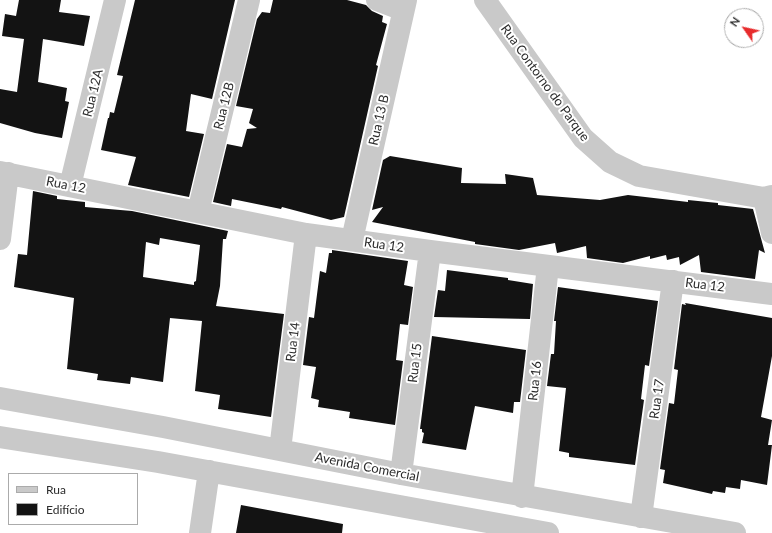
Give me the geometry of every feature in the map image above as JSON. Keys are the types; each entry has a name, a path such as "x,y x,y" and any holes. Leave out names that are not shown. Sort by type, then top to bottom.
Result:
{"street":[{"name":"Rua 12A","path":"70,186 115,0"},
{"name":"Rua 12B","path":"198,212 249,0"},
{"path":"377,0 405,5"},
{"name":"Rua Contorno do Parque","path":"485,0 583,138 610,162 639,176 768,197"},
{"name":"Rua 13 B","path":"352,240 405,5"},
{"name":"Rua 12","path":"4,173 306,234 772,294"},
{"path":"0,239 4,173"},
{"path":"768,197 772,233"},
{"name":"Rua 14","path":"280,450 306,234"},
{"name":"Rua 15","path":"401,474 430,251"},
{"name":"Rua 16","path":"522,497 548,266"},
{"name":"Rua 17","path":"641,517 673,281"},
{"name":"Avenida Comercial","path":"0,398 163,427 522,497 735,533"},
{"path":"158,462 163,427"},
{"path":"0,437 158,462 548,533"},
{"path":"334,494 339,462"},
{"path":"200,533 209,471"}],"building":[{"path":"19,0 61,0 59,12 90,16 84,46 43,39 38,82 67,88 65,101 69,102 62,138 35,133 0,123 0,89 17,92 24,39 2,36 5,14 16,16"},
{"path":"135,0 235,0 212,99 191,94 186,131 204,134 189,197 128,185 136,157 101,150 108,118 110,112 114,113 123,76 117,75"},
{"path":"273,0 347,0 366,5 372,11 383,16 382,22 387,24 376,65 378,66 344,217 331,220 282,207 281,209 232,199 231,206 213,202 227,144 242,147 247,129 257,128 249,123 253,109 236,106 257,19 262,12 270,13"},
{"path":"390,156 462,168 461,183 506,184 505,174 533,178 537,195 600,200 628,195 688,202 688,200 718,203 718,205 753,209 765,253 759,250 755,279 701,272 699,255 680,265 679,257 667,260 666,255 650,259 650,256 623,263 587,258 586,246 557,253 555,243 519,250 475,244 475,242 372,222 383,207 372,210 383,160"},
{"path":"33,191 57,196 57,199 85,202 85,207 132,211 228,231 226,239 223,239 220,286 216,306 284,314 271,417 218,409 220,395 195,391 202,321 170,318 163,382 131,377 130,384 97,380 98,374 67,369 74,298 14,287 18,254 27,255","holes":["160,238 200,245 196,281 194,282 194,285 143,277 146,242 159,245"]},
{"path":"332,250 408,261 404,285 413,287 408,325 400,324 396,360 403,361 395,425 349,418 350,412 318,407 319,400 311,398 316,367 303,365 309,317 314,318 320,271 326,273 329,253 332,253"},
{"path":"447,270 508,278 508,280 533,284 530,319 434,317 438,290 445,291"},
{"path":"558,287 658,301 649,366 645,365 641,399 644,400 635,465 569,457 569,453 559,451 566,388 547,386 551,354 554,354 556,321 554,321"},
{"path":"685,303 772,318 772,356 761,417 772,420 768,445 772,445 767,485 741,480 740,489 726,487 725,493 713,491 712,494 663,483 665,470 660,469 669,403 674,404 678,370 674,369 682,304 686,305"},
{"path":"432,336 526,350 520,402 514,402 513,413 475,406 466,450 422,443 424,433 422,432 422,429 420,429"},
{"path":"241,505 343,524 342,533 236,533"}]}
